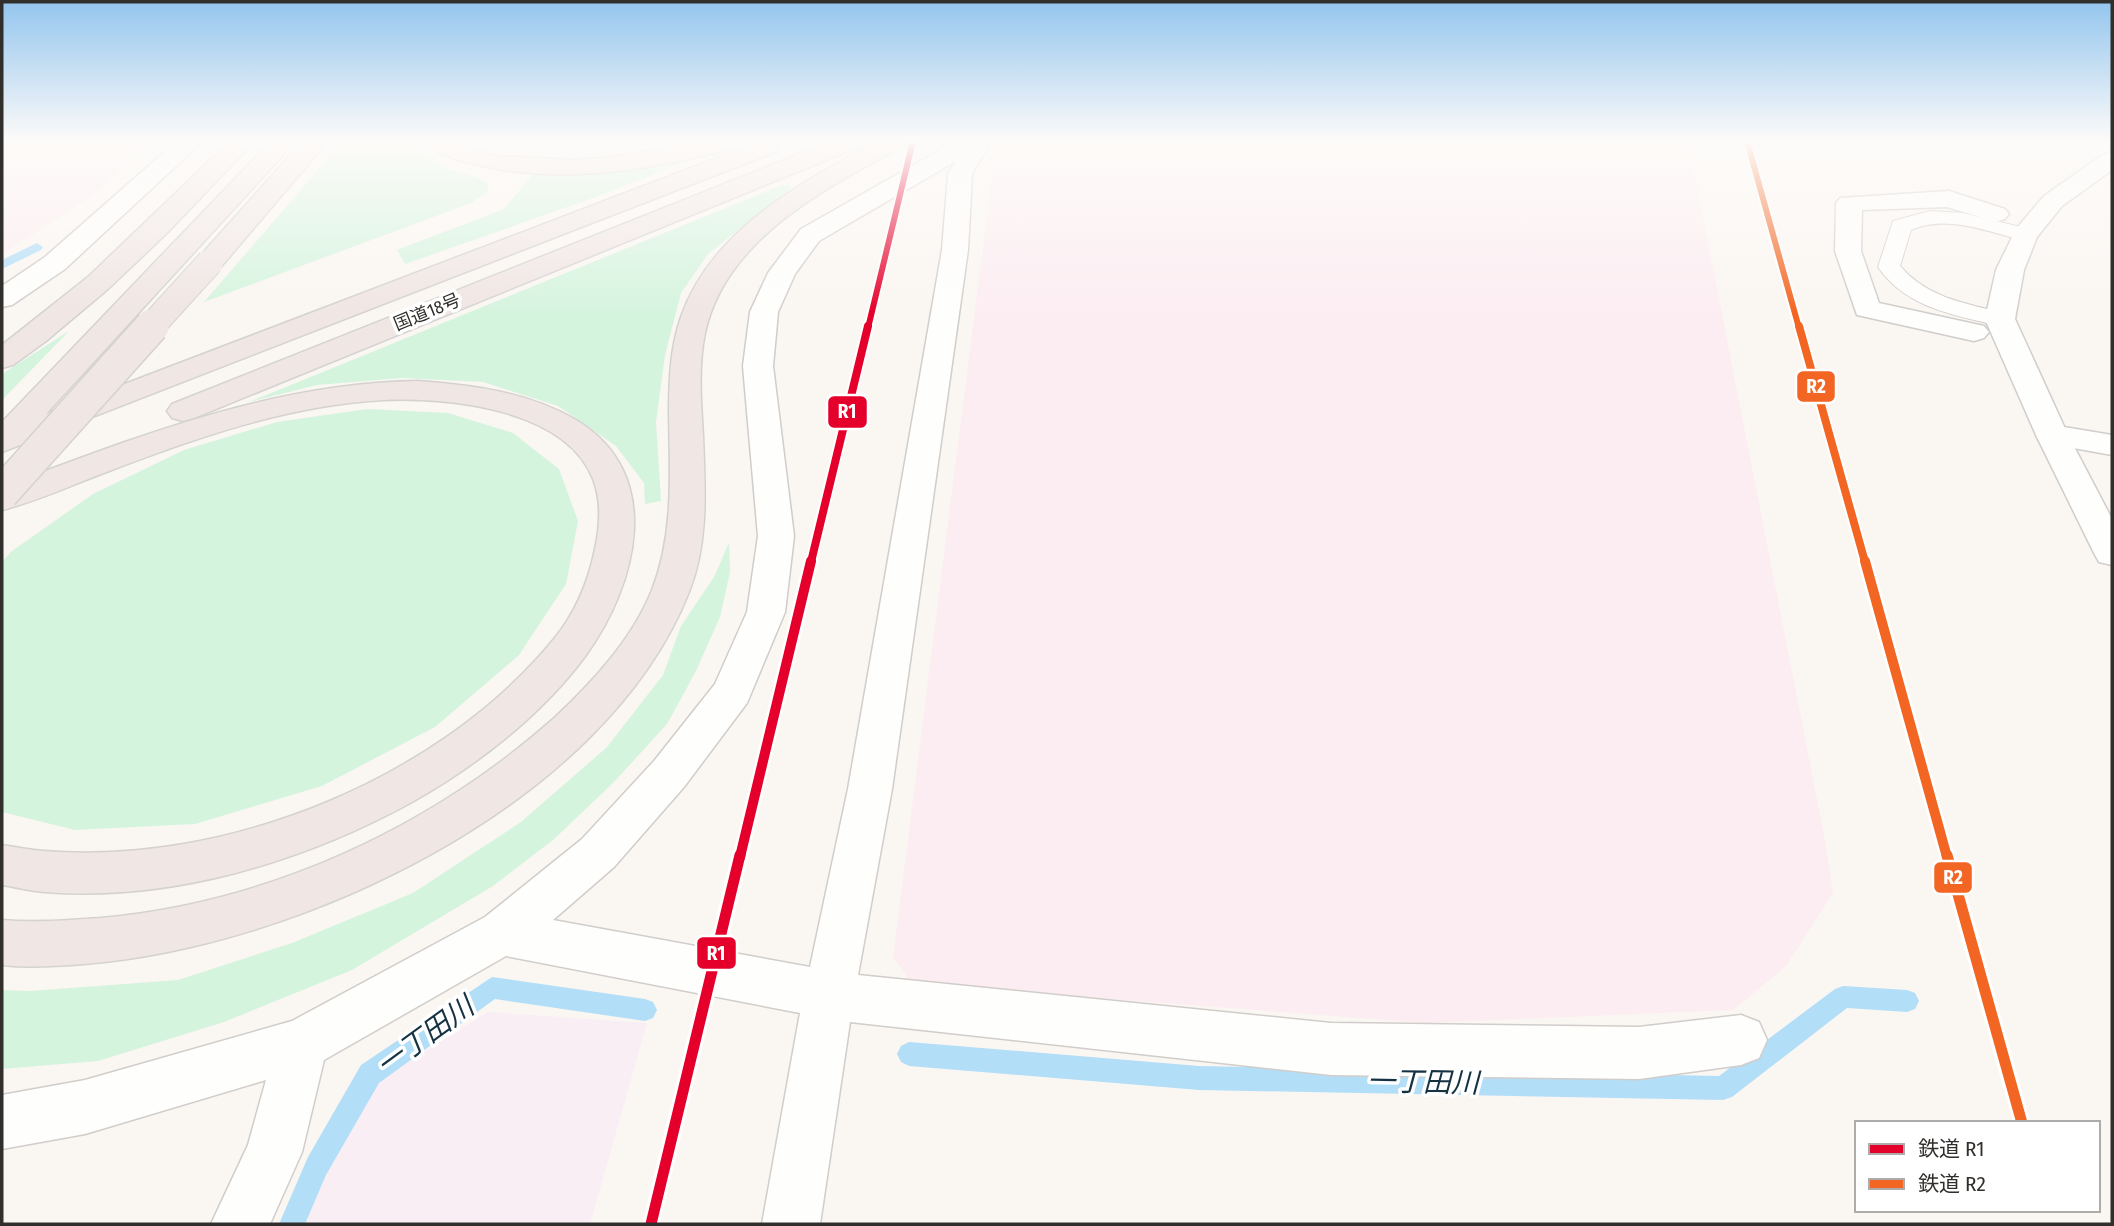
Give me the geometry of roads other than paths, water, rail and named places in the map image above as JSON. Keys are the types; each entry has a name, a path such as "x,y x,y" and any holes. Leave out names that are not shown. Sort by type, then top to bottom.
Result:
{"highway":[{"path":"2,359 65,314 103,282 186,198"},
{"path":"2,442 231,198"},
{"path":"2,493 266,198"},
{"name":"国道18号","path":"2,442 635,198"},
{"name":"国道18号","path":"2,483 711,198"},
{"path":"2,943 22,945 112,940 204,924 303,892 397,850 475,802 547,751 603,698 645,643 670,593 685,546 690,498 685,368 701,304 738,247 800,198"},
{"path":"2,499 214,424 273,408 328,397 385,391 443,392 495,398 536,411 565,427 592,449 611,481 619,517 612,561 597,605 563,657 518,703 458,751 389,792 310,829 218,858 136,870 52,873 2,865"}],"street":[{"path":"2,299 55,263 127,198"},
{"path":"2,1122 85,1107 302,1044 502,933 598,853 669,774 732,692 737,681 766,612 776,536 758,366 764,312 782,273 810,236 876,198"},
{"path":"791,1224 829,995 870,789 955,250 958,198"},
{"path":"2057,198 2025,235 2010,270 2000,319 2052,435 2112,553"},
{"path":"1974,332 1867,309 1848,251 1849,203 1949,199 1996,214"},
{"path":"2052,435 2112,444"},
{"path":"502,933 829,995 909,1006 1331,1049 1639,1053 1741,1040"},
{"path":"240,1224 274,1152 302,1044"}],"lane":[{"path":"2000,319 1935,302 1913,292 1899,281 1889,267 1901,226 1914,219 1940,218 1989,225 2025,235"}],"waterway":[{"path":"2,265 37,247"},
{"name":"一丁田川","path":"292,1224 317,1166 370,1074 492,988 645,1010"},
{"name":"一丁田川","path":"909,1054 1199,1078 1723,1088 1843,997 1907,1001"}],"rail line":[{"name":"R1","path":"651,1224 899,198"},
{"name":"R2","path":"1763,198 2021,1121"}]}
